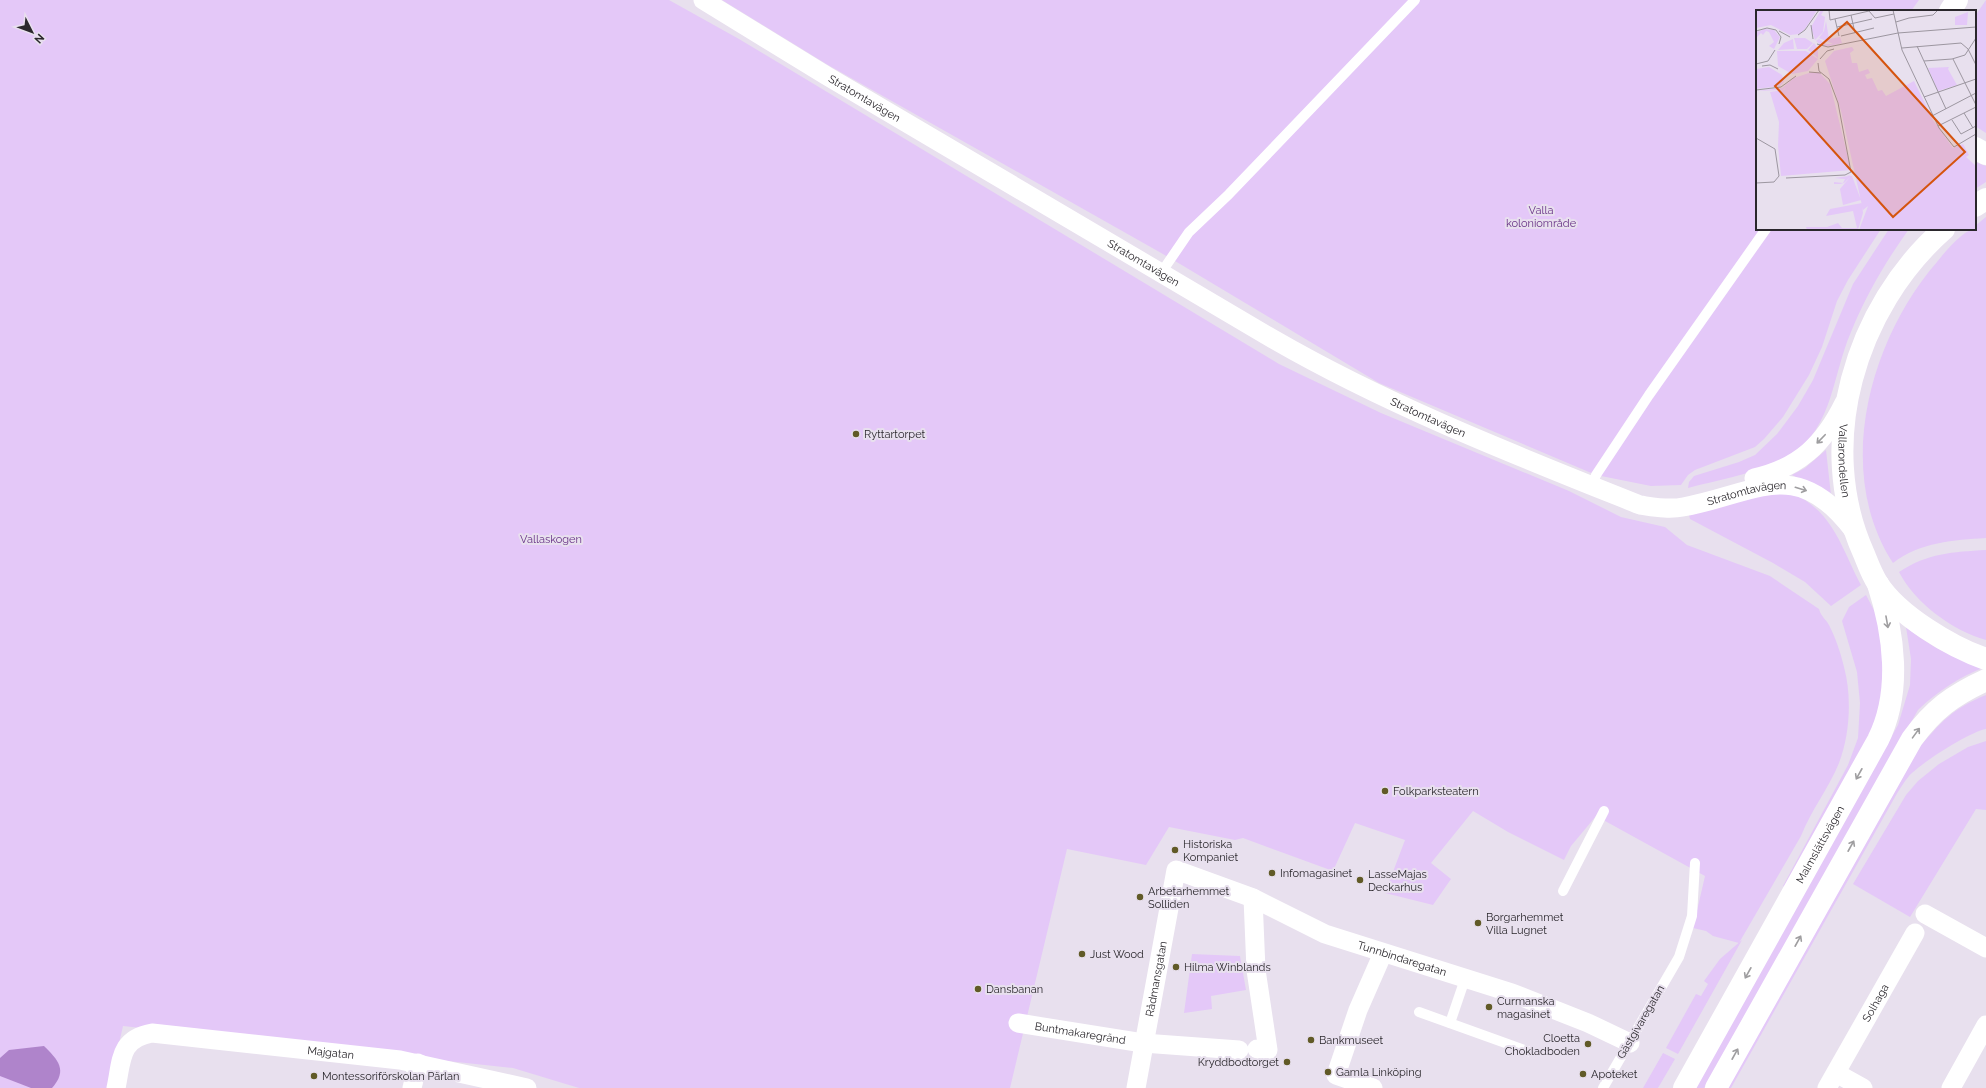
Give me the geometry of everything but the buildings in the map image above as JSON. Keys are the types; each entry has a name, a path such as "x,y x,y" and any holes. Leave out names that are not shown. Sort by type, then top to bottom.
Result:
{"main road":[{"path":"1951,10 1957,0"},
{"path":"1976,149 1986,154"},
{"path":"1976,205 1986,199"},
{"path":"1920,253 1929,230"},
{"name":"Vallarondellen","path":"1943,230 1920,253 1894,288 1872,327 1857,360 1848,394 1843,429 1842,455 1847,500 1854,531 1878,584 1908,614 1935,634 1961,649 1986,659"},
{"name":"Malmslättsvägen","path":"1684,1088 1878,740 1886,723 1892,688 1892,649 1885,609 1878,584"},
{"path":"1716,1088 1912,739 1922,725 1945,702 1957,694 1986,680"}],"street":[{"name":"Stratomtavägen","path":"703,0 826,76 1327,371 1378,396 1640,505 1682,508 1743,490 1772,485 1786,485 1802,488 1823,499 1846,520 1854,531"},
{"name":"Stratomtavägen","path":"1597,488 1650,495 1681,494 1771,474 1796,462 1823,438 1833,425 1848,394"},
{"name":"Tunnbindaregatan","path":"1176,870 1253,898 1325,934 1549,1007 1630,1043"},
{"name":"Rådmansgatan","path":"1136,1088 1143,1043 1176,870"},
{"name":"Buntmakaregränd","path":"1018,1023 1143,1043 1255,1050 1256,970 1253,898"},
{"path":"1925,914 1986,948"},
{"name":"Solhaga","path":"1863,1088 1831,1080 1915,932"},
{"path":"1373,1088 1336,1075 1358,1010 1383,953"},
{"path":"1951,1088 1986,1025"},
{"name":"Majgatan","path":"116,1088 123,1055 133,1039 152,1033 364,1055 418,1063 527,1088"},
{"path":"412,1088 418,1063"}],"lane":[{"path":"1161,273 1192,228 1229,194 1415,0"},
{"path":"1597,488 1596,475 1649,395 1765,230"},
{"path":"1562,891 1604,811"},
{"name":"Gästgivaregatan","path":"1604,1088 1678,957 1692,916 1695,863"},
{"path":"1450,1023 1465,979"},
{"path":"1419,1012 1530,1052"}],"green space":[{"name":"Vallaskogen","path":"0,0 669,0 739,39 1279,364 1381,413 1569,491 1621,517 1665,527 1687,545 1770,576 1819,609 1829,625 1836,642 1847,678 1849,703 1846,740 1839,763 1801,836 1739,943 1713,936 1706,931 1693,928 1705,876 1596,816 1571,846 1564,860 1508,832 1473,811 1431,863 1451,879 1433,905 1385,893 1405,840 1355,823 1333,871 1243,838 1235,840 1169,827 1146,865 1067,849 1010,1088 579,1088 513,1068 123,1026 110,1083 107,1088 0,1088"},
{"name":"Valla koloniområde","path":"722,0 1919,0 1912,10 1756,10 1756,230 1880,230 1848,280 1837,301 1822,347 1809,375 1783,417 1755,447 1695,470 1688,475 1681,485 1651,486 1596,475 1379,383 1170,258 828,65"},
{"path":"1986,0 1986,133 1976,127 1976,15"},
{"path":"1976,162 1986,166 1986,182 1976,188"},
{"path":"1986,217 1986,538 1950,541 1926,546 1903,556 1893,563 1875,527 1865,488 1863,448 1867,407 1878,367 1893,329 1913,293 1949,248 1965,233 1970,230 1976,230 1976,225"},
{"path":"1888,230 1908,230 1884,266 1863,305 1851,332 1824,414 1806,443 1789,458 1744,474 1688,488 1689,482 1694,476 1739,462 1755,455 1777,434 1798,406 1813,380 1853,284"},
{"path":"1826,450 1831,495 1792,475 1805,468"},
{"path":"1766,490 1790,493 1804,500 1826,519 1841,544 1861,585 1831,606 1805,582 1773,563 1690,519 1688,511"},
{"path":"1986,550 1986,640 1961,630 1936,614 1915,594 1899,572 1930,557 1951,553"},
{"path":"1866,595 1878,618 1885,681 1875,726 1786,888 1783,886 1848,765 1858,738 1860,703 1857,672 1842,621 1849,607"},
{"path":"1906,627 1943,652 1985,667 1966,675 1949,685 1918,710 1704,1088 1696,1088 1898,725 1910,685 1911,659"},
{"path":"1986,695 1986,729 1968,736 1934,756 1915,770 1902,786 1731,1088 1726,1088 1918,749 1948,717 1974,700"},
{"path":"1986,741 1986,810 1976,809 1910,917 1853,884 1906,795 1918,781 1939,764 1968,747"},
{"path":"1742,940 1678,1054 1666,1048 1696,994 1701,996 1708,984 1704,981 1720,959"},
{"path":"1192,954 1240,956 1246,990 1211,996 1212,1009 1184,1013"},
{"path":"1663,1053 1675,1059 1658,1088 1643,1088"}],"shaded area":[{"path":"44,1046 57,1061 60,1070 57,1082 52,1088 31,1088 0,1076 0,1058 9,1050"}],"place":[{"name":"Ryttartorpet","path":"856,434"},
{"name":"Folkparksteatern","path":"1385,791"},
{"name":"Historiska Kompaniet","path":"1175,850"},
{"name":"Infomagasinet","path":"1272,873"},
{"name":"LasseMajas Deckarhus","path":"1360,880"},
{"name":"Arbetarhemmet Solliden","path":"1140,897"},
{"name":"Borgarhemmet Villa Lugnet","path":"1478,923"},
{"name":"Just Wood","path":"1082,954"},
{"name":"Hilma Winblands","path":"1176,967"},
{"name":"Dansbanan","path":"978,989"},
{"name":"Curmanska magasinet","path":"1489,1007"},
{"name":"Bankmuseet","path":"1311,1040"},
{"name":"Cloetta Chokladboden","path":"1588,1044"},
{"name":"Kryddbodtorget","path":"1287,1062"},
{"name":"Gamla Linköping","path":"1328,1072"},
{"name":"Apoteket","path":"1583,1074"},
{"name":"Montessoriförskolan Pärlan","path":"314,1076"}]}
